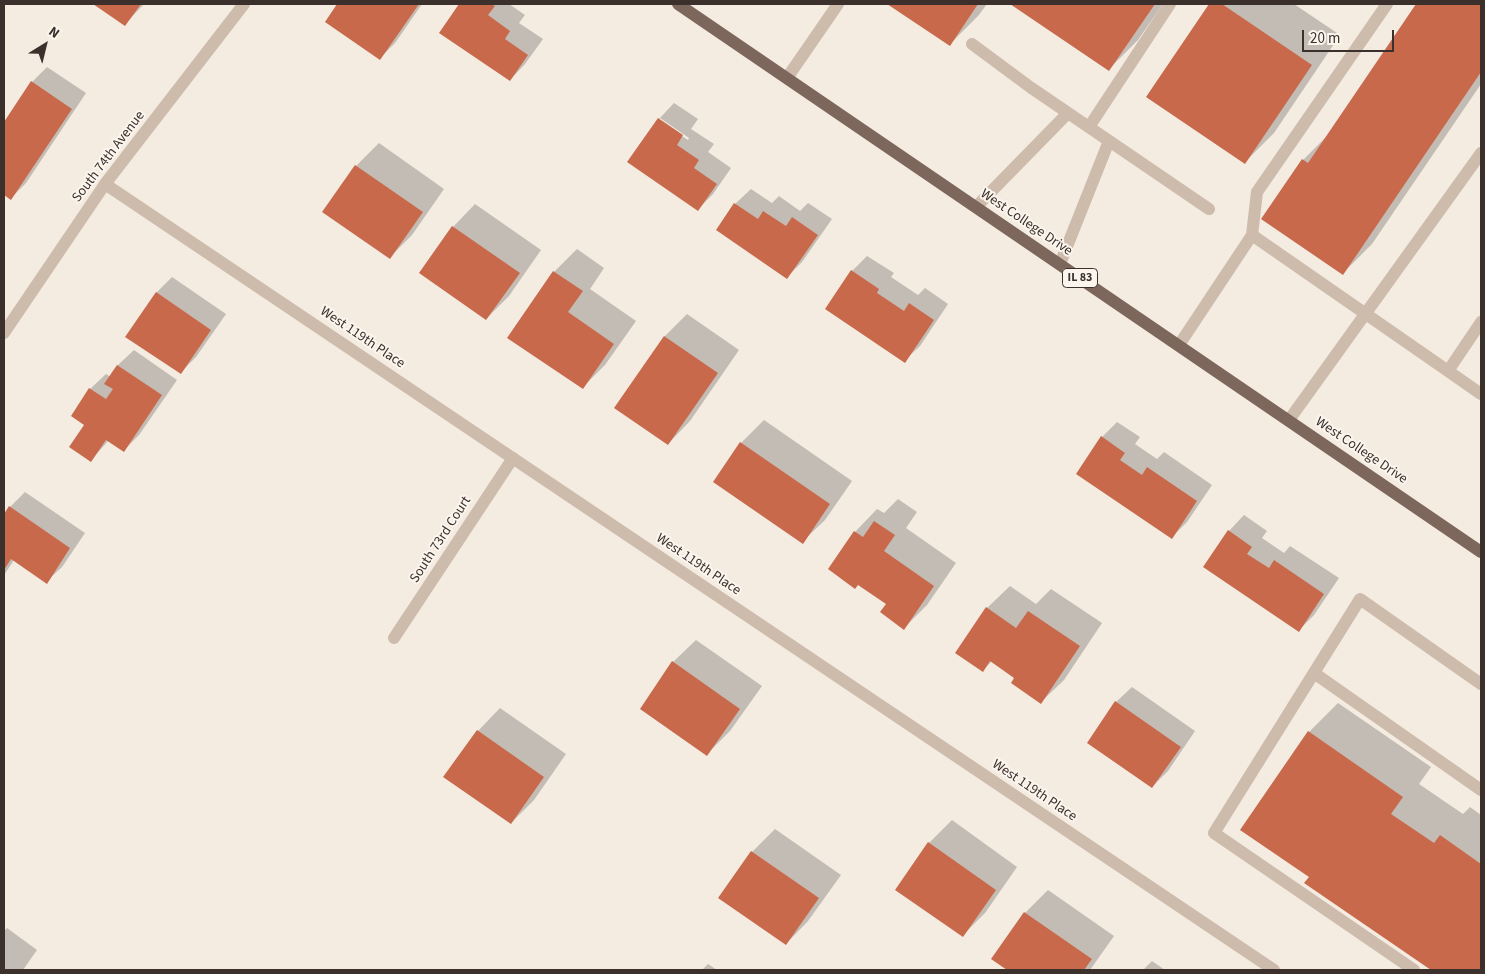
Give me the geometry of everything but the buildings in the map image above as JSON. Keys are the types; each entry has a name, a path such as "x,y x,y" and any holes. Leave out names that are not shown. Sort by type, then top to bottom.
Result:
{"main road":[{"name":"West College Drive","path":"678,4 1481,552"}],"street":[{"name":"South 74th Avenue","path":"4,333 106,184 244,4"},
{"path":"787,78 838,4"},
{"path":"1089,127 1170,4"},
{"path":"1179,345 1252,235 1257,192 1387,4"},
{"path":"972,44 1068,113 1210,209"},
{"path":"976,207 1068,113"},
{"path":"1060,264 1109,141"},
{"path":"1289,420 1481,152"},
{"name":"West 119th Place","path":"106,184 1274,970"},
{"path":"1252,235 1481,394"},
{"path":"1448,371 1481,322"},
{"name":"South 73rd Court","path":"394,638 512,458"},
{"path":"1414,970 1214,833 1360,598 1481,684"},
{"path":"1314,673 1481,790"}]}
